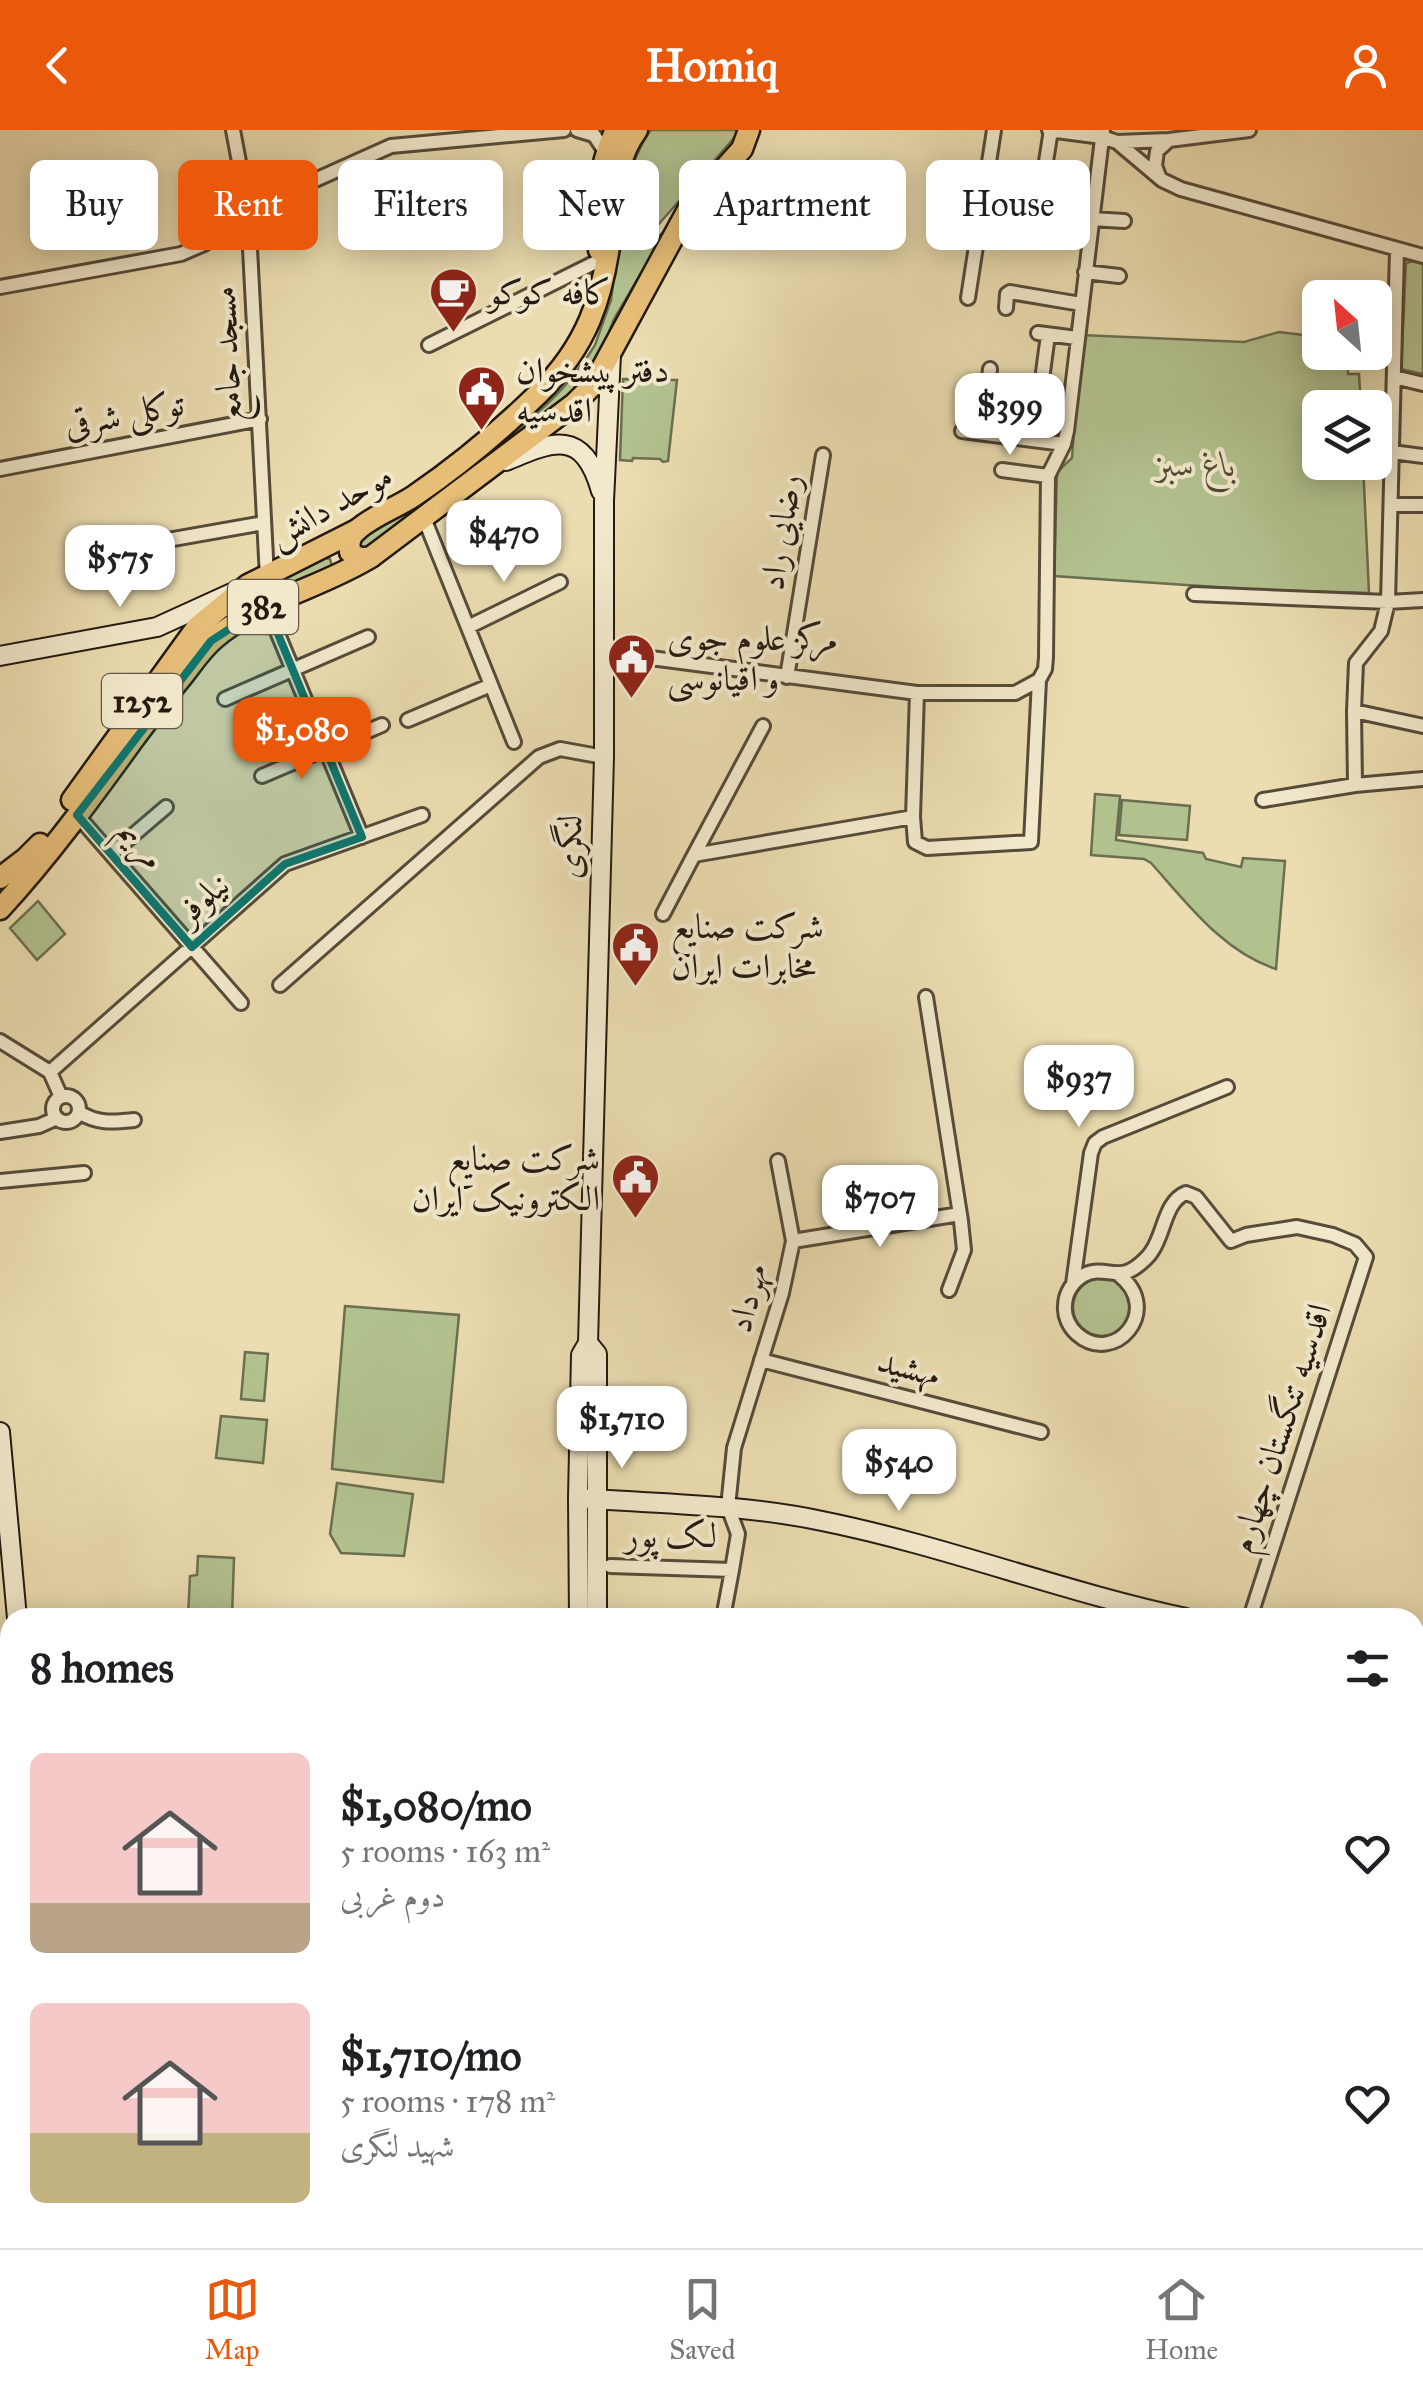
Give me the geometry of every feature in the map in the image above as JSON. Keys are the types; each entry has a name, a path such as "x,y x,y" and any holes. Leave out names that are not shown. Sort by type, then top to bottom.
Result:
{"main road":[{"path":"603,282 597,209 606,153 616,130"},
{"name":"382","path":"603,282 618,172 637,130"},
{"path":"746,139 764,130"},
{"name":"382","path":"611,354 690,208 746,139"},
{"name":"موحد دانش","path":"0,656 158,627 314,553 414,495 475,450 540,392 584,338 603,282"},
{"name":"موحد دانش","path":"201,652 224,630 266,605 334,578 371,557 574,404 593,384 611,354"},
{"name":"لنگری","path":"588,1343 604,757 604,500 611,354"},
{"path":"496,465 546,444 568,445 593,470 604,500"},
{"path":"356,530 349,542 350,552 358,558 371,557"},
{"path":"314,553 334,556 338,568 334,578"},
{"name":"1252","path":"0,878 39,846 188,637 211,614 257,581"},
{"name":"1252","path":"0,909 201,652"},
{"path":"580,1608 581,1355 588,1343 597,1354 597,1608"},
{"path":"0,1432 6,1584 13,1608"},
{"path":"598,1473 610,1489 642,1502"},
{"path":"578,1498 728,1508 819,1520 978,1560 1139,1608"}],"street":[{"name":"مسجد جامع","path":"232,130 238,160"},
{"path":"318,179 391,146 564,130"},
{"path":"576,130 594,135 606,153"},
{"path":"968,298 994,130"},
{"path":"1046,160 1050,130 1095,133 1117,142 1162,180 1244,208 1423,256"},
{"path":"1117,142 1248,130"},
{"path":"605,652 917,693 1016,693 1038,680 1046,657 1048,476 1064,444 1092,219 1095,133"},
{"path":"1162,180 1155,158 1161,145 1169,140"},
{"path":"1092,219 1124,221"},
{"path":"0,287 190,250"},
{"name":"مسجد جامع","path":"250,250 264,523 257,581"},
{"path":"1398,250 1392,452 1423,456"},
{"path":"429,345 600,260"},
{"path":"1085,272 1118,276"},
{"path":"1006,308 1010,292 1081,304"},
{"path":"1043,372 1043,334 1077,338"},
{"path":"982,433 990,369"},
{"path":"1394,377 1423,384"},
{"name":"توکلی شرقی","path":"0,469 260,418"},
{"path":"962,431 1064,444"},
{"name":"رضایی راد","path":"786,678 823,455"},
{"path":"1002,470 1048,476"},
{"path":"1355,784 1356,664 1381,632 1388,602 1391,480"},
{"path":"1391,506 1423,504"},
{"path":"424,518 514,742"},
{"path":"94,553 264,523"},
{"path":"468,627 560,582"},
{"path":"1194,594 1423,600"},
{"path":"266,605 362,837"},
{"path":"225,699 368,637"},
{"path":"917,693 915,842 927,848 1031,842 1038,680"},
{"path":"408,720 491,684"},
{"path":"1354,711 1423,726"},
{"path":"262,776 382,724"},
{"path":"663,914 763,726"},
{"path":"280,985 538,758 560,749 604,757"},
{"path":"1263,800 1355,784 1423,778"},
{"path":"111,854 166,807"},
{"name":"مریم","path":"77,815 241,1002"},
{"name":"نیلوفر","path":"50,1072 285,864 422,816"},
{"path":"694,855 913,817"},
{"path":"926,996 964,1250 949,1290"},
{"path":"0,1041 50,1072 60,1097"},
{"path":"1073,1284 1090,1153 1095,1143 1227,1087"},
{"path":"60,1097 76,1100 79,1112 88,1118 107,1123 134,1120"},
{"path":"57,1118 54,1107 60,1097"},
{"path":"0,1132 40,1126 57,1118 68,1122 79,1112"},
{"name":"مهرداد","path":"728,1508 734,1448 782,1293 793,1241 778,1161"},
{"path":"0,1180 84,1173"},
{"name":"اقدسیه تنگستان چهارم","path":"1119,1275 1152,1252 1179,1196 1186,1193 1196,1197 1231,1241 1297,1227 1332,1234 1355,1244 1366,1257 1253,1608"},
{"path":"793,1241 960,1214"},
{"path":"1107,1270 1119,1275 1135,1292 1137,1316 1132,1326 1124,1336 1102,1344 1080,1337 1066,1318 1064,1306 1073,1284 1094,1271 1107,1270"},
{"name":"مهشید","path":"762,1360 1041,1432"},
{"name":"لک پور","path":"610,1566 732,1570 738,1534 728,1508"},
{"path":"725,1608 732,1570"}],"highlighted area":[{"path":"266,605 362,837 285,864 192,947 77,815 211,641"}],"green space":[{"path":"651,130 741,130 715,160 679,160 679,201 659,224 659,160 635,160"},
{"path":"617,250 655,250 614,319 591,378 586,359 611,300"},
{"path":"1406,263 1423,263 1423,374 1401,369"},
{"name":"باغ سبز","path":"1279,332 1302,335 1302,370 1348,370 1348,374 1359,374 1360,390 1302,390 1302,480 1364,480 1369,593 1054,576 1057,472 1072,458 1081,335 1244,342"},
{"path":"582,364 586,384 359,553 355,543 520,427 560,391"},
{"path":"623,379 677,380 668,461 620,460"},
{"path":"321,557 330,559 330,572 247,601 203,634 171,665 239,597"},
{"path":"1095,794 1120,796 1116,840 1203,853 1206,859 1241,867 1243,858 1285,861 1276,969 1223,939 1151,863 1144,859 1091,855"},
{"path":"1122,800 1190,806 1187,840 1119,835"},
{"path":"38,901 65,934 37,960 10,928"},
{"path":"1102,1278 1123,1286 1131,1307 1123,1328 1102,1336 1081,1328 1073,1307 1081,1286"},
{"path":"345,1306 459,1315 443,1482 332,1469"},
{"path":"245,1352 268,1354 264,1401 241,1399"},
{"path":"221,1416 267,1420 263,1463 216,1458"},
{"path":"337,1483 413,1494 404,1556 341,1553 330,1534"},
{"path":"198,1556 234,1558 232,1608 188,1608 190,1576 197,1575"}],"place":[{"name":"کافه کوکو","path":"453,334"},
{"name":"دفتر پیشخوان اقدسیه","path":"481,432"},
{"name":"مرکز علوم جوی و اقیانوسی","path":"632,700"},
{"name":"شرکت صنایع مخابرات ایران","path":"636,988"},
{"name":"شرکت صنایع الکترونیک ایران","path":"635,1220"}]}
